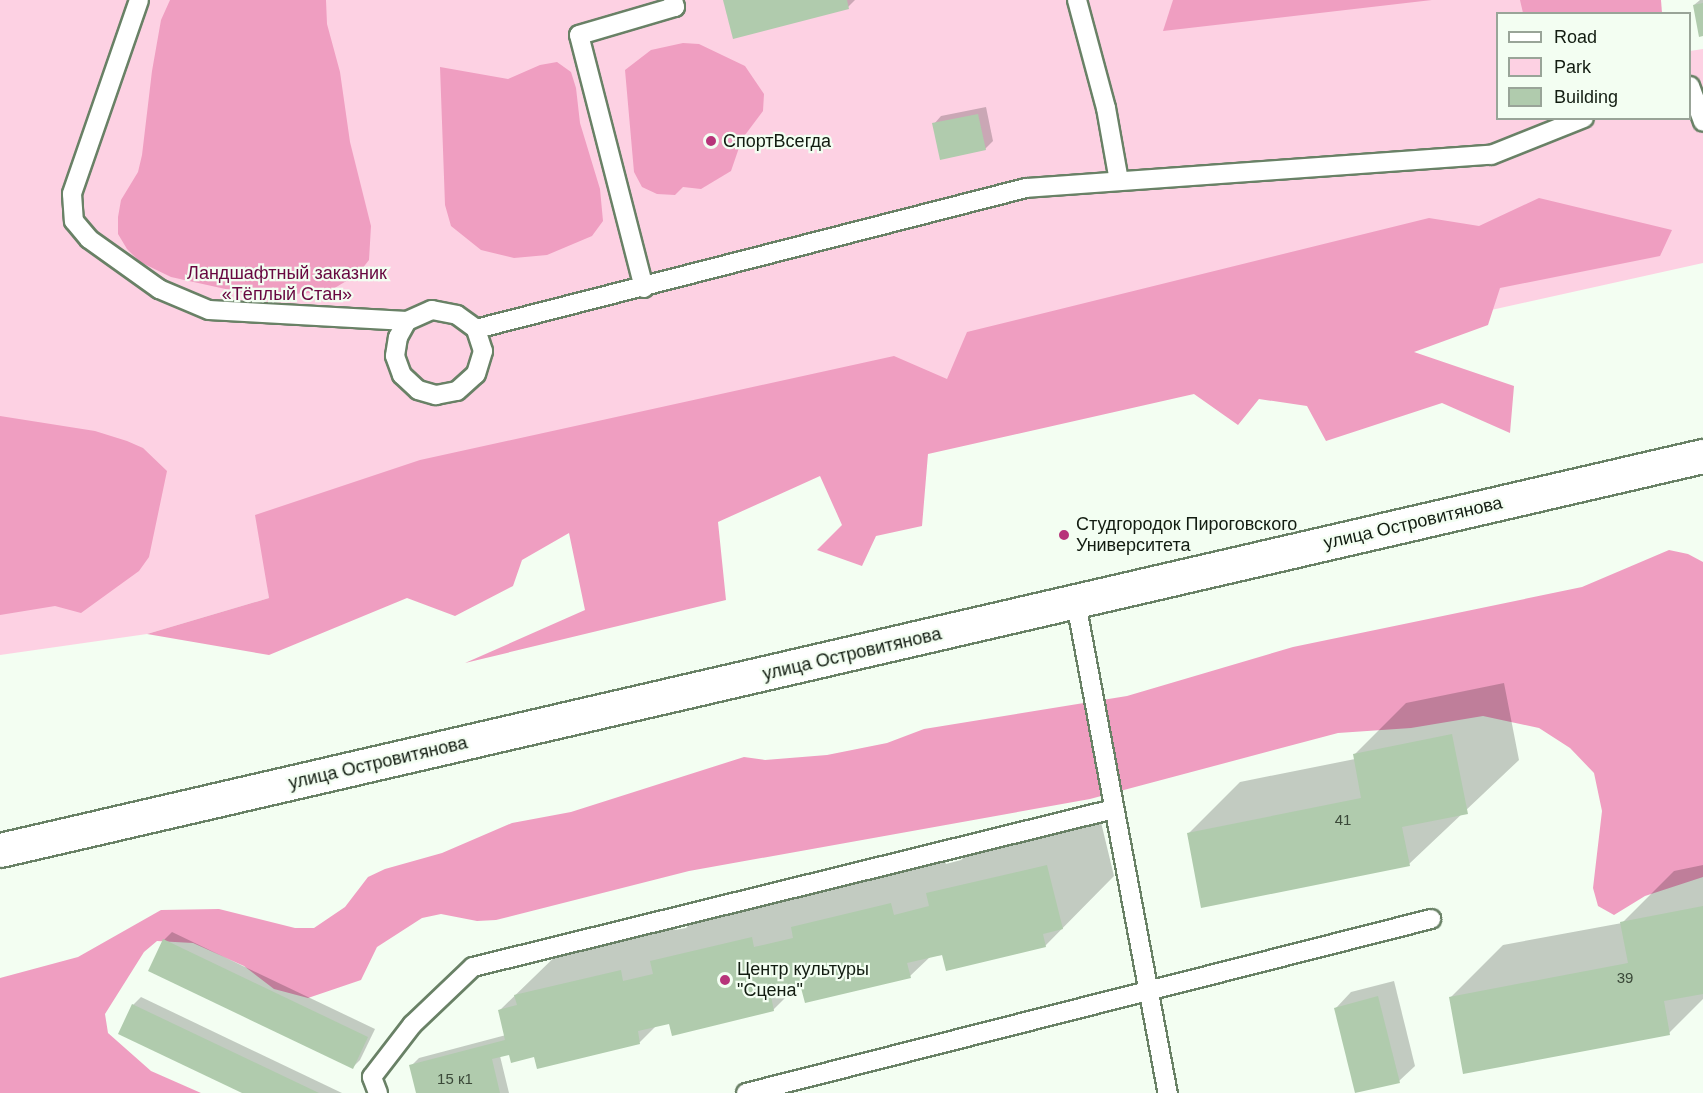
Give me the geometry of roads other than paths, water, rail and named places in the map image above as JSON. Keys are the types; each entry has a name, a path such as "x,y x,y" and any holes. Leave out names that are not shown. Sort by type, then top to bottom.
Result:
{"main road":[{"name":"улица Островитянова","path":"0,850 1076,603 1703,456"}],"lane":[{"path":"140,0 72,194 74,221 89,239 159,289 209,310 407,321 432,310 457,315 476,329 483,351 476,374 456,391 436,395 418,390 402,375 395,356 398,337 407,321"},
{"path":"644,288 579,34 675,8 673,0"},
{"path":"1077,0 1106,108 1119,181"},
{"path":"1691,91 1703,122"},
{"path":"476,329 644,288 1026,188 1491,154 1579,120"},
{"path":"1076,603 1147,994 1168,1093"},
{"path":"378,1093 372,1077 412,1025 473,967 1114,809"},
{"path":"746,1093 1147,994 1431,919"}],"place":[{"name":"СпортВсегда","path":"711,141"},
{"name":"Студгородок Пироговского Университета","path":"1064,535"},
{"name":"Центр культуры \"Сцена\"","path":"725,980"}],"park label":[{"name":"Ландшафтный заказник «Тёплый Стан»","path":"287,284"}]}
